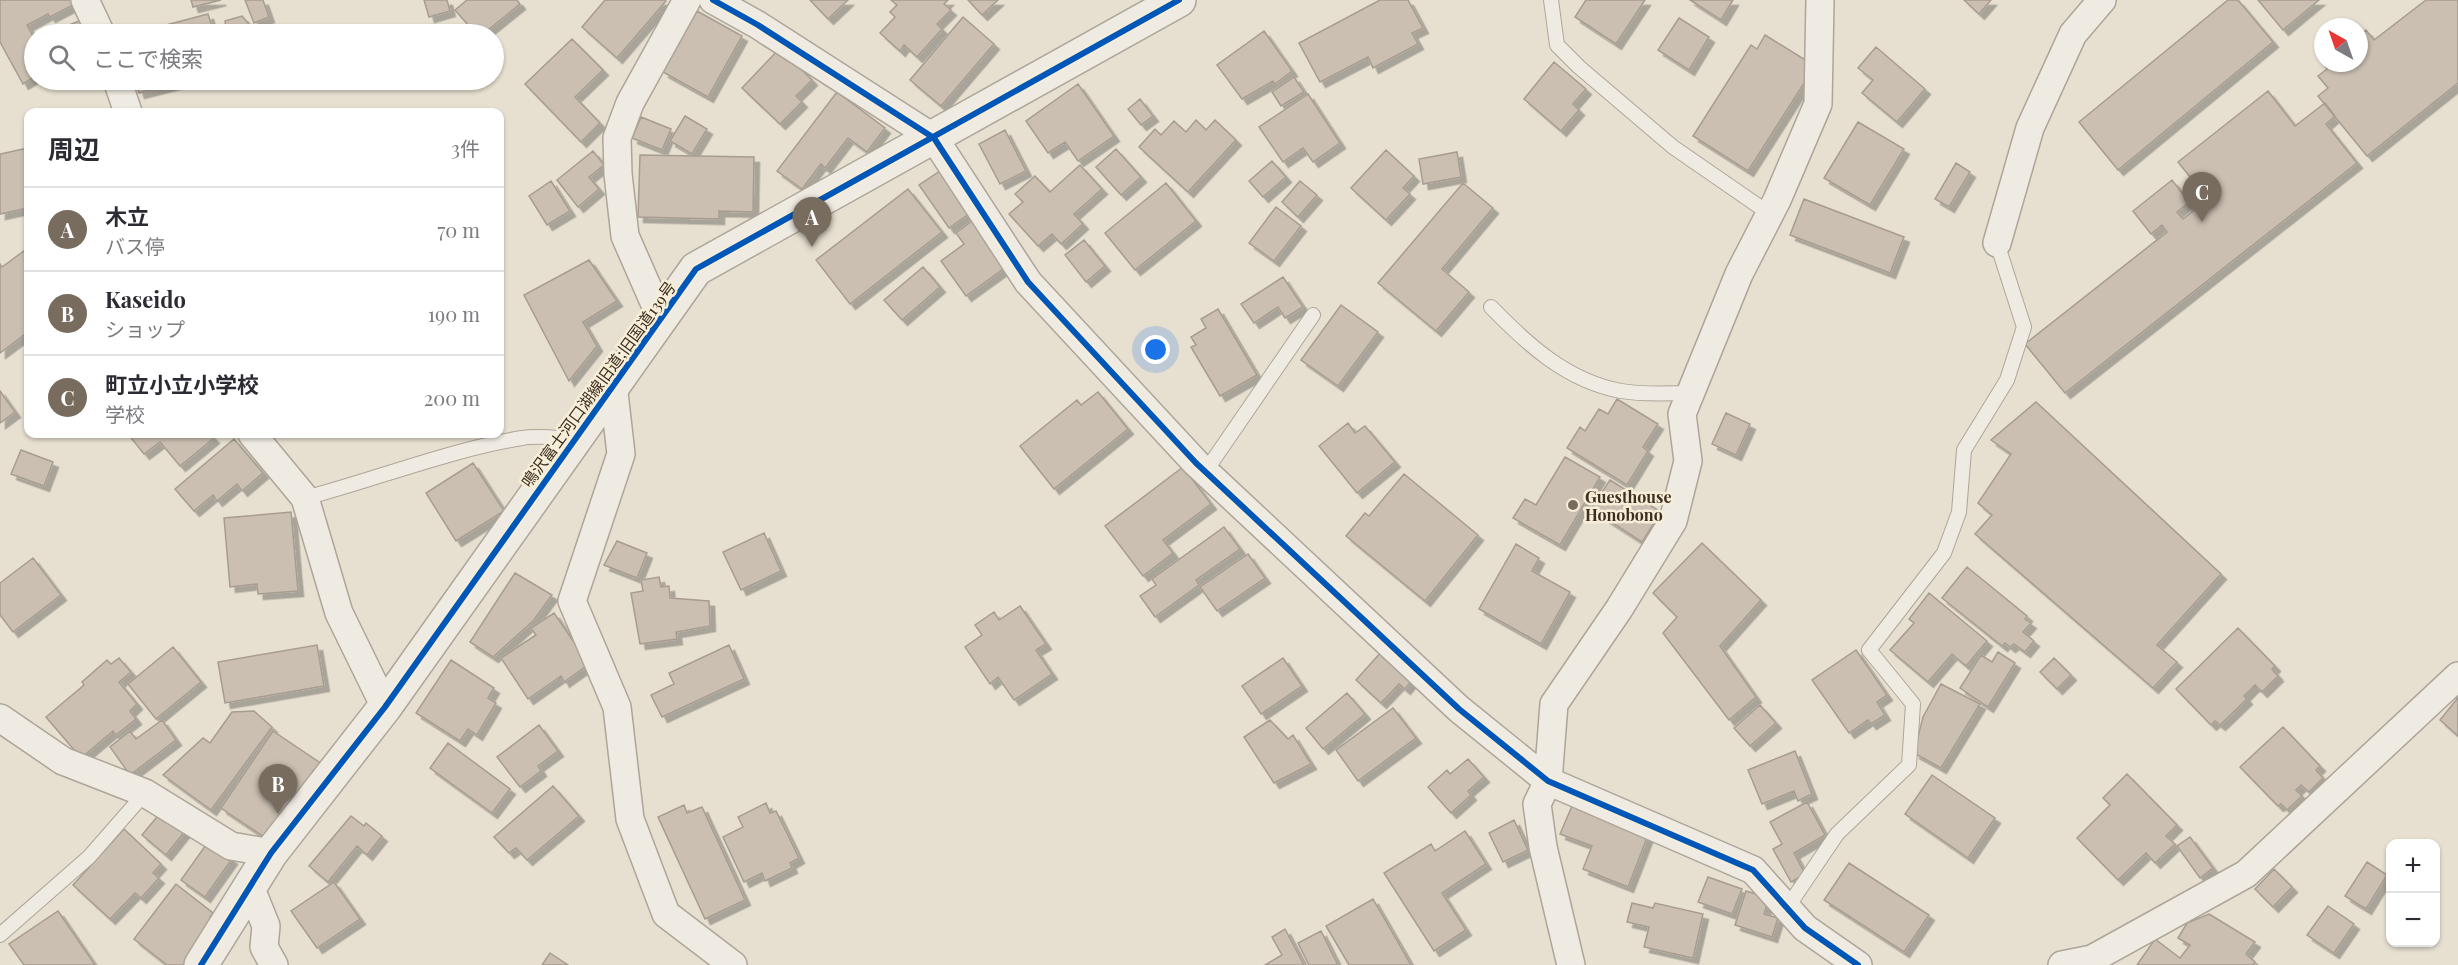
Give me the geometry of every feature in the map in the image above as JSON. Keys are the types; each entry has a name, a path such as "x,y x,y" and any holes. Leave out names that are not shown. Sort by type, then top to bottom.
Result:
{"street":[{"path":"85,0 96,24"},
{"path":"661,318 625,236 618,174 618,138 630,103 687,0"},
{"path":"713,0 758,25 934,138 1028,282 1205,472 1459,709 1548,782 1753,870 1805,928 1858,965"},
{"name":"鳴沢富士河口湖線旧道;旧国道139号","path":"201,965 271,853 386,707 696,269 1179,0"},
{"path":"1571,965 1543,847 1537,804 1548,782 1554,704 1619,609 1673,521 1688,461 1682,414 1739,274 1770,214 1818,104 1820,0"},
{"path":"1996,243 2030,128 2073,34 2102,0"},
{"path":"120,90 127,108"},
{"path":"613,384 621,454 572,601 617,707 630,819 666,914 733,965"},
{"path":"255,438 305,498 339,613 386,707"},
{"path":"2062,965 2097,962 2246,874 2458,676"},
{"path":"0,718 63,761 146,793 231,846 271,853"},
{"path":"250,886 266,926 264,947 274,965"}],"lane":[{"path":"1551,0 1557,45 1579,67 1673,147 1770,214"},
{"path":"1787,908 1837,834 1909,765 1913,704 1869,650 1944,553 1959,512 1964,450 2007,380 2024,327 1996,243"},
{"path":"1491,307 1545,357 1580,378 1622,391 1690,393"},
{"path":"1205,472 1313,315"},
{"path":"305,498 387,476 446,454 524,437 574,439"},
{"path":"0,935 89,857 146,793"}],"building":[{"path":"0,0 73,0 75,4 50,17 48,14 29,24 24,24 23,84 0,42"},
{"path":"191,0 221,0 193,7"},
{"path":"245,0 263,0 269,17 254,23"},
{"path":"424,0 447,0 450,11 429,17"},
{"path":"467,0 517,0 520,4 495,24 467,24 455,10"},
{"path":"605,0 666,1 617,58 582,27"},
{"path":"810,0 848,0 828,19"},
{"path":"891,0 948,0 944,4 951,10 937,24 942,29 917,57 904,45 900,51 880,33 895,17 890,12 897,5"},
{"path":"968,0 998,0 982,15"},
{"path":"1380,0 1408,0 1423,28 1412,33 1418,44 1373,68 1368,57 1320,82 1299,43"},
{"path":"1586,0 1645,0 1616,44 1575,17"},
{"path":"1690,0 1733,0 1721,20"},
{"path":"1964,0 1991,0 1979,14"},
{"path":"2228,0 2238,0 2273,42 2118,170 2079,122"},
{"path":"2258,0 2319,0 2283,30"},
{"path":"2426,0 2458,0 2458,83 2367,156 2318,96 2328,88 2318,76 2323,72 2368,72 2368,32 2374,40"},
{"path":"697,11 742,36 708,97 663,72"},
{"path":"208,14 211,24 170,24"},
{"path":"242,16 249,24 225,24 225,21"},
{"path":"963,17 994,44 941,106 910,80"},
{"path":"86,18 88,24 72,24"},
{"path":"1679,18 1709,37 1689,70 1658,50"},
{"path":"1264,31 1292,71 1275,84 1273,81 1242,99 1217,65"},
{"path":"1765,35 1815,66 1748,171 1693,136 1751,45 1757,49"},
{"path":"572,39 603,70 575,97 600,123 581,142 525,84"},
{"path":"1876,47 1925,89 1897,122 1862,93 1873,80 1858,68"},
{"path":"780,48 812,80 796,96 802,102 780,124 742,88"},
{"path":"1554,62 1586,89 1573,104 1579,110 1561,131 1524,99"},
{"path":"1294,77 1304,92 1281,106 1272,92"},
{"path":"1078,84 1114,136 1078,161 1065,142 1048,153 1026,121"},
{"path":"2268,91 2295,126 2325,103 2335,116 2326,124 2357,163 2065,393 2025,344 2167,232 2162,225 2151,234 2133,211 2172,180 2189,202 2177,212 2183,219 2208,199 2178,162"},
{"path":"837,92 885,128 867,152 848,138 825,168 821,164 802,189 777,171"},
{"path":"1308,94 1340,143 1313,162 1303,148 1283,162 1259,127"},
{"path":"1140,99 1153,116 1141,125 1128,109"},
{"path":"685,116 707,129 692,154 670,141"},
{"path":"641,117 671,129 662,150 632,138"},
{"path":"1196,120 1206,130 1215,120 1236,140 1188,192 1139,147 1155,129 1161,135 1174,121 1186,132"},
{"path":"1858,122 1904,149 1870,205 1824,178"},
{"path":"1005,130 1026,171 1000,184 979,144"},
{"path":"24,149 24,209 0,214 0,154"},
{"path":"1116,149 1141,177 1121,195 1096,167"},
{"path":"1386,150 1414,176 1403,188 1410,194 1386,220 1351,188"},
{"path":"593,151 604,165 589,177 599,189 578,207 557,180"},
{"path":"1457,152 1461,177 1423,184 1419,159"},
{"path":"640,155 754,157 753,212 719,211 719,219 638,217"},
{"path":"1272,161 1286,177 1263,197 1249,181"},
{"path":"1956,163 1970,172 1949,207 1935,199"},
{"path":"1080,165 1102,189 1074,214 1083,224 1061,244 1052,234 1038,246 1009,214 1023,202 1015,194 1035,176 1050,192"},
{"path":"943,169 973,211 949,228 919,185"},
{"path":"551,181 570,211 547,225 529,196"},
{"path":"1300,181 1317,195 1298,217 1282,202"},
{"path":"1166,183 1196,221 1135,270 1105,233"},
{"path":"1463,183 1493,208 1442,269 1469,292 1436,331 1378,283"},
{"path":"908,189 942,232 850,304 816,260"},
{"path":"1804,199 1904,237 1890,273 1790,235"},
{"path":"1276,207 1301,226 1274,261 1249,243"},
{"path":"976,218 1010,264 966,296 941,261 964,244 956,233"},
{"path":"1084,240 1105,266 1086,282 1065,255"},
{"path":"24,251 24,335 0,353 0,264 2,267"},
{"path":"589,260 617,301 583,322 597,346 569,381 524,295"},
{"path":"923,267 940,287 902,320 884,300"},
{"path":"1283,277 1303,307 1285,318 1278,307 1254,323 1241,304"},
{"path":"1341,305 1378,332 1338,386 1301,360"},
{"path":"1218,309 1257,375 1220,396 1191,347 1196,345 1191,337 1206,328 1201,319"},
{"path":"0,391 15,412 0,423"},
{"path":"1098,392 1128,429 1054,489 1020,446 1077,400 1081,405"},
{"path":"1617,399 1658,424 1643,447 1648,451 1627,485 1567,448 1580,427 1585,431 1599,409 1608,414"},
{"path":"2036,402 2221,574 2157,645 2177,662 2153,688 1975,534 1992,515 1978,503 2011,454 1991,440"},
{"path":"1726,413 1750,424 1736,455 1712,444"},
{"path":"1348,423 1355,433 1365,426 1395,462 1357,493 1319,446"},
{"path":"131,438 214,438 180,466 160,442 144,454"},
{"path":"234,439 263,473 242,491 237,484 217,501 213,495 194,511 175,489"},
{"path":"21,450 53,462 44,486 11,474"},
{"path":"1565,457 1600,477 1560,545 1513,518 1525,499 1536,505"},
{"path":"473,463 504,511 456,541 426,493"},
{"path":"1183,467 1211,504 1163,540 1173,553 1143,576 1105,526"},
{"path":"1404,474 1478,535 1425,601 1346,536 1365,513 1369,516"},
{"path":"1610,480 1661,512 1642,542 1591,509"},
{"path":"291,512 298,591 258,594 257,584 230,587 224,518"},
{"path":"1224,527 1240,549 1196,580 1199,585 1155,617 1140,596 1156,585 1152,579"},
{"path":"764,533 781,571 741,590 723,552"},
{"path":"617,541 647,553 637,578 604,565"},
{"path":"1702,543 1761,600 1720,646 1756,697 1729,720 1663,633 1677,617 1653,593"},
{"path":"1516,544 1539,558 1532,571 1570,592 1541,644 1479,609"},
{"path":"1248,554 1265,578 1217,611 1200,587"},
{"path":"33,558 61,595 13,632 0,615 0,583"},
{"path":"1967,567 2027,616 2025,619 2031,623 2023,632 2034,641 2025,652 2014,644 2010,647 2005,643 2002,646 1942,598"},
{"path":"515,573 552,595 533,621 493,657 470,642"},
{"path":"659,577 661,587 669,586 670,598 709,601 710,626 676,632 677,639 640,644 631,593 643,591 641,580"},
{"path":"1929,593 1987,641 1966,666 1952,654 1928,682 1890,650 1914,623 1909,619"},
{"path":"1020,606 1046,644 1036,650 1052,674 1014,700 998,677 990,684 965,647 982,635 975,625 994,612 999,620"},
{"path":"554,613 589,664 564,682 561,676 528,699 501,658 536,635 531,628"},
{"path":"2238,628 2275,666 2272,669 2278,676 2262,692 2255,685 2244,696 2247,699 2220,725 2215,721 2211,725 2176,689"},
{"path":"317,645 324,686 225,703 218,662"},
{"path":"729,645 744,679 662,717 651,695 674,684 669,673"},
{"path":"173,647 201,682 156,719 128,684"},
{"path":"1856,650 1887,695 1877,702 1885,715 1871,724 1868,720 1849,733 1812,680"},
{"path":"1382,651 1413,679 1405,689 1399,684 1381,703 1356,680"},
{"path":"1998,652 2015,663 1988,707 1960,688 1981,655 1992,662"},
{"path":"119,658 131,672 119,682 137,704 130,711 136,719 116,735 113,731 81,758 46,717 84,685 82,682 107,660 111,664"},
{"path":"1283,658 1302,686 1261,714 1242,686"},
{"path":"2054,658 2071,675 2057,689 2040,672"},
{"path":"451,660 494,688 488,698 496,703 477,735 468,729 460,741 416,713"},
{"path":"1941,684 1980,704 1941,768 1914,753 1923,717"},
{"path":"2458,692 2458,736 2440,720 2457,699 2454,697"},
{"path":"1347,693 1365,714 1323,749 1306,728"},
{"path":"1760,705 1776,723 1750,746 1734,728"},
{"path":"1393,708 1416,738 1358,781 1336,750"},
{"path":"254,711 272,727 211,810 163,775 203,738 210,743 232,712"},
{"path":"162,720 176,740 130,775 110,747 130,731 136,739"},
{"path":"1270,720 1288,739 1293,735 1311,764 1274,783 1244,737"},
{"path":"539,725 558,751 538,766 541,771 520,787 497,757"},
{"path":"2283,727 2320,766 2316,770 2323,778 2309,792 2301,785 2296,790 2302,796 2287,810 2281,804 2278,806 2240,767"},
{"path":"273,731 325,766 273,843 221,808"},
{"path":"448,743 510,789 492,813 430,768"},
{"path":"1795,751 1812,794 1798,801 1794,791 1762,804 1748,770"},
{"path":"1468,759 1484,777 1468,791 1471,795 1451,813 1428,787 1447,770 1450,774"},
{"path":"2127,774 2177,825 2166,836 2175,844 2155,863 2146,853 2118,880 2077,838 2110,805 2103,798"},
{"path":"1932,775 1995,818 1968,858 1905,814"},
{"path":"553,786 579,816 527,860 516,848 509,853 494,837"},
{"path":"1807,802 1825,835 1794,853 1805,874 1791,882 1773,849 1782,844 1770,822"},
{"path":"766,803 770,813 776,811 799,858 790,863 792,868 765,881 762,873 744,882 723,837 743,827 738,817"},
{"path":"684,805 687,813 702,807 745,900 705,919 658,817"},
{"path":"1572,806 1648,835 1628,887 1583,869 1592,846 1560,834"},
{"path":"161,812 185,831 166,855 142,835"},
{"path":"351,816 364,826 366,823 382,836 367,855 357,846 328,882 309,866"},
{"path":"1514,820 1528,850 1503,862 1489,833"},
{"path":"124,829 161,864 153,873 159,878 141,898 135,893 110,919 73,885"},
{"path":"1465,831 1486,864 1442,893 1466,930 1434,951 1384,873 1431,844 1435,851"},
{"path":"2190,837 2213,868 2200,878 2177,846"},
{"path":"208,842 232,859 205,897 181,880"},
{"path":"2367,862 2386,874 2366,909 2345,896"},
{"path":"1849,863 1929,915 1904,952 1824,900"},
{"path":"2274,869 2292,887 2273,907 2255,889"},
{"path":"1708,877 1742,889 1732,914 1698,902"},
{"path":"334,882 360,919 317,948 291,911"},
{"path":"176,884 213,913 210,917 217,922 192,965 167,965 134,939"},
{"path":"1746,891 1769,898 1764,914 1778,918 1772,937 1735,925"},
{"path":"1373,899 1411,965 1349,965 1326,926"},
{"path":"1632,903 1653,908 1655,903 1703,914 1693,958 1644,947 1649,927 1627,922"},
{"path":"2328,906 2354,924 2334,953 2307,935"},
{"path":"58,911 95,965 24,965 9,944"},
{"path":"2209,914 2255,942 2246,954 2255,962 2253,965 2137,965 2155,939 2180,958 2190,945 2178,938 2187,923"},
{"path":"1285,929 1304,965 1265,965 1282,955 1272,937"},
{"path":"1321,931 1338,965 1309,965 1298,943"},
{"path":"550,953 568,965 542,965"}],"cycle path":[{"path":"713,0 758,25 934,138 1028,282 1196,463 1459,709 1548,781 1753,870 1805,928 1858,965"},
{"path":"201,965 271,853 385,707 696,269 1179,0"}],"place":[{"name":"町立小立小学校","path":"2202,222"},
{"name":"木立","path":"812,247"},
{"name":"Guesthouse Honobono","path":"1573,505"},
{"name":"Kaseido","path":"278,814"}]}
